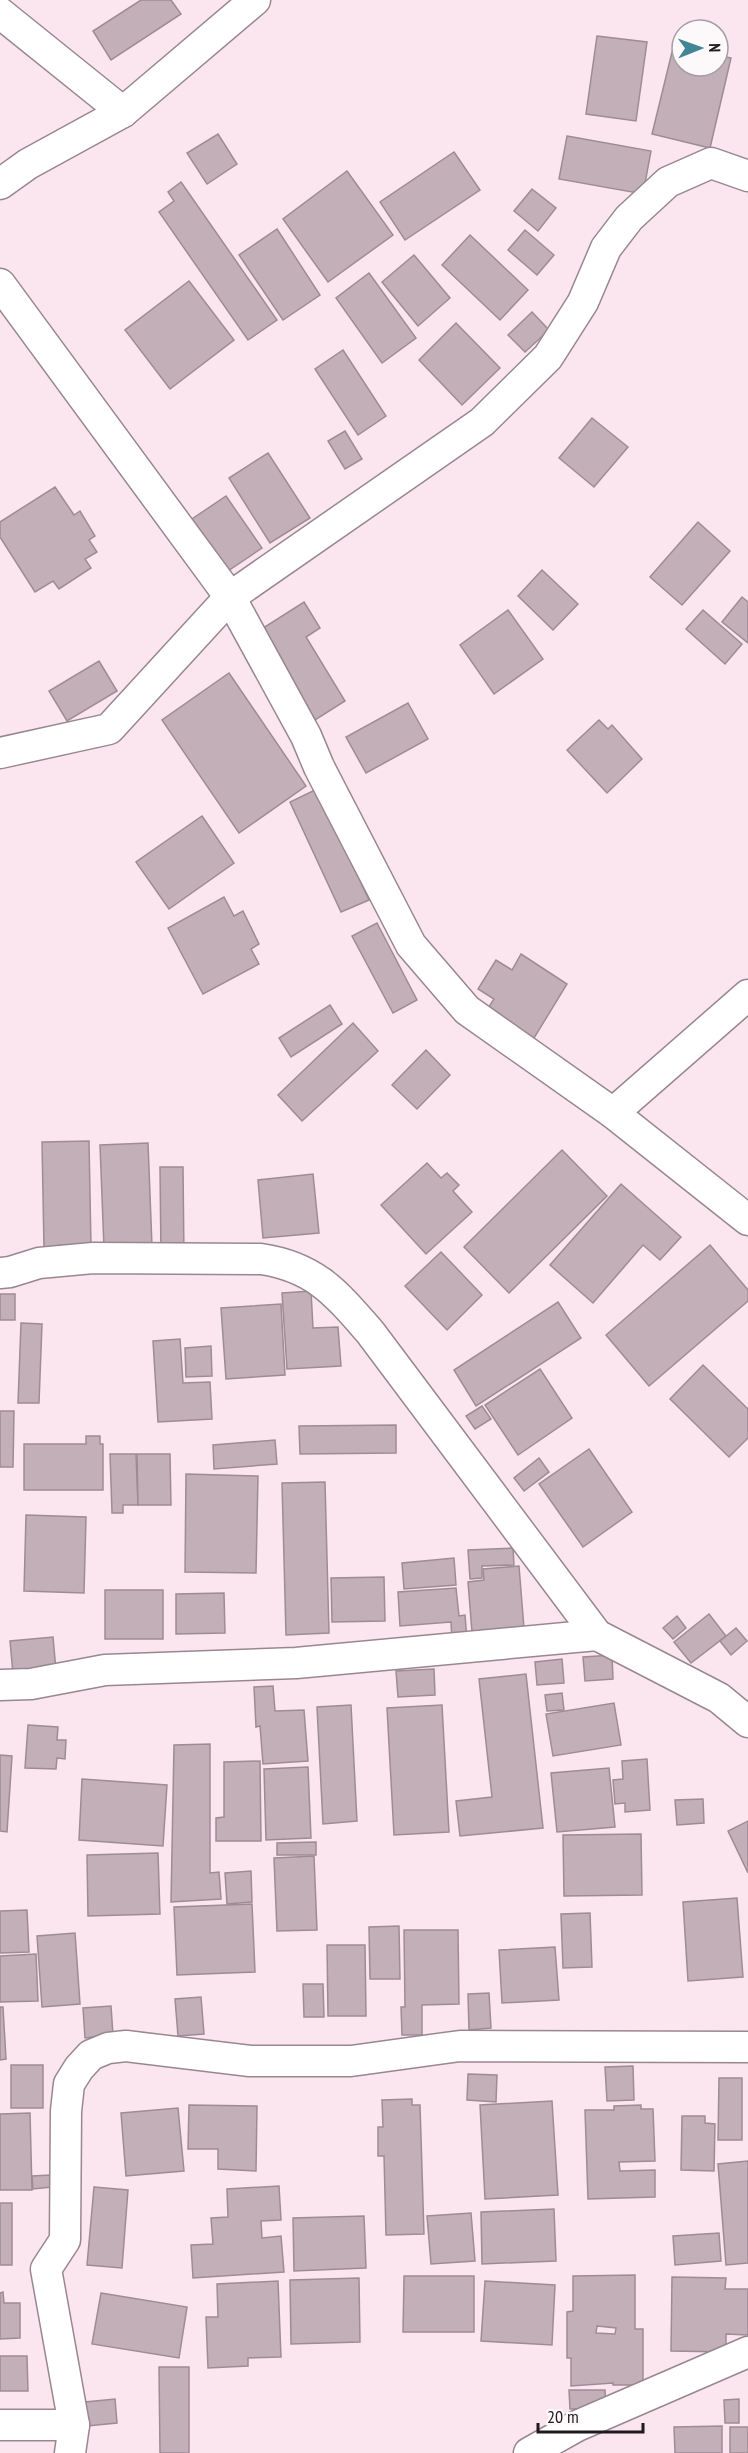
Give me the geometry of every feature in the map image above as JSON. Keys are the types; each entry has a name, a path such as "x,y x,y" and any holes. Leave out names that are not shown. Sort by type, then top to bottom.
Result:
{"street":[{"path":"0,184 28,164 123,112 255,0"},
{"path":"0,13 123,112"},
{"path":"0,753 109,729 230,597 482,422 548,357 583,302 606,248 629,218 668,182 711,163 748,176"},
{"path":"0,284 230,597 306,736 319,767 411,945 467,1010 613,1113 748,1220"},
{"path":"613,1113 748,995"},
{"path":"0,1273 39,1263 93,1258 261,1259 286,1263 313,1276 340,1297 370,1332 597,1635 719,1698 746,1716"},
{"path":"0,1685 32,1684 105,1670 296,1663 597,1635"},
{"path":"0,2425 72,2439 46,2269 65,2240 66,2111 69,2084 91,2055 108,2048 126,2046 250,2061 351,2061 460,2046 748,2047"},
{"path":"529,2453 577,2426 748,2352"}],"building":[{"path":"141,0 171,0 181,14 111,60 93,31"},
{"path":"597,36 647,42 636,121 586,114"},
{"path":"670,60 670,78 726,78 710,148 652,134"},
{"path":"218,134 237,164 207,184 187,153"},
{"path":"567,136 651,151 643,194 559,179"},
{"path":"454,152 480,190 405,240 380,202"},
{"path":"347,171 393,235 328,282 283,219"},
{"path":"181,182 277,320 248,340 159,212 174,201 168,192"},
{"path":"532,189 556,208 538,231 514,211"},
{"path":"277,229 320,295 283,320 239,255"},
{"path":"525,230 554,255 537,275 508,250"},
{"path":"470,235 528,290 500,320 442,265"},
{"path":"414,255 450,298 418,326 382,282"},
{"path":"369,273 416,338 382,363 336,298"},
{"path":"189,281 234,340 170,389 125,330"},
{"path":"532,312 549,330 525,352 508,335"},
{"path":"456,323 500,368 462,405 419,360"},
{"path":"343,350 386,416 358,435 315,369"},
{"path":"592,418 628,447 594,487 559,458"},
{"path":"345,431 362,459 345,469 328,441"},
{"path":"268,453 310,518 270,543 229,478"},
{"path":"55,487 74,515 80,511 95,536 89,540 97,552 85,559 91,568 59,589 53,581 35,592 0,537 0,522"},
{"path":"226,496 262,548 225,573 189,521"},
{"path":"698,522 730,551 682,605 650,577"},
{"path":"542,570 578,604 553,630 518,596"},
{"path":"742,597 748,602 748,643 722,622"},
{"path":"304,602 320,628 306,637 345,701 315,720 260,630"},
{"path":"508,610 543,659 494,694 460,645"},
{"path":"703,610 742,644 725,664 686,629"},
{"path":"99,661 117,691 67,721 49,691"},
{"path":"229,673 306,786 239,833 162,720"},
{"path":"408,703 428,739 366,773 346,737"},
{"path":"599,720 608,729 612,725 642,759 607,793 567,750"},
{"path":"317,789 369,900 341,912 290,802"},
{"path":"202,816 234,863 169,909 136,862"},
{"path":"224,897 234,916 243,911 259,944 251,949 259,964 203,994 168,928"},
{"path":"377,923 417,1000 393,1013 352,936"},
{"path":"521,954 567,984 531,1043 485,1013 494,999 478,989 496,960 512,970"},
{"path":"330,1005 342,1024 291,1057 279,1038"},
{"path":"353,1023 378,1051 302,1121 278,1095"},
{"path":"426,1050 450,1075 417,1109 392,1085"},
{"path":"89,1141 91,1247 44,1248 42,1142"},
{"path":"148,1143 152,1246 104,1248 100,1145"},
{"path":"562,1150 607,1196 509,1293 464,1247"},
{"path":"427,1163 441,1178 447,1173 459,1185 453,1191 472,1212 426,1254 381,1205"},
{"path":"160,1167 183,1167 184,1258 161,1258"},
{"path":"313,1174 319,1233 263,1238 258,1180"},
{"path":"621,1184 681,1237 660,1260 643,1245 593,1303 550,1265"},
{"path":"710,1245 748,1290 748,1301 649,1386 606,1335"},
{"path":"441,1252 482,1295 447,1330 405,1286"},
{"path":"311,1291 313,1328 338,1327 341,1366 287,1369 282,1293"},
{"path":"0,1294 15,1294 15,1320 0,1320"},
{"path":"558,1302 581,1338 476,1406 454,1370"},
{"path":"281,1304 285,1375 226,1379 221,1308"},
{"path":"21,1323 42,1324 39,1403 18,1403"},
{"path":"180,1339 183,1383 210,1382 212,1419 158,1422 153,1341"},
{"path":"211,1346 212,1376 186,1377 185,1348"},
{"path":"703,1365 748,1409 748,1438 729,1457 670,1399"},
{"path":"540,1369 572,1418 518,1455 485,1405"},
{"path":"482,1406 491,1419 475,1429 466,1416"},
{"path":"0,1411 14,1411 13,1467 0,1467"},
{"path":"396,1425 396,1453 300,1454 299,1426"},
{"path":"86,1436 100,1436 100,1444 103,1444 103,1490 24,1490 24,1444 86,1444"},
{"path":"275,1440 277,1464 214,1469 213,1445"},
{"path":"589,1449 632,1512 583,1547 539,1484"},
{"path":"110,1454 136,1454 138,1505 123,1505 123,1513 112,1513"},
{"path":"137,1454 170,1454 171,1505 138,1505"},
{"path":"539,1458 549,1472 524,1491 514,1478"},
{"path":"186,1474 258,1476 256,1573 185,1572"},
{"path":"325,1482 329,1633 286,1635 282,1483"},
{"path":"26,1515 86,1517 84,1593 24,1591"},
{"path":"513,1548 514,1565 482,1566 482,1578 470,1579 468,1550"},
{"path":"454,1558 456,1585 404,1589 402,1563"},
{"path":"519,1566 524,1628 472,1632 468,1582 484,1580 483,1569"},
{"path":"384,1577 385,1621 332,1622 331,1578"},
{"path":"456,1588 459,1616 465,1615 467,1640 452,1641 451,1622 400,1626 398,1592"},
{"path":"105,1590 163,1590 163,1639 105,1639"},
{"path":"224,1593 225,1633 176,1634 176,1594"},
{"path":"709,1614 726,1636 691,1663 674,1642"},
{"path":"677,1616 686,1628 673,1639 663,1628"},
{"path":"736,1628 747,1641 731,1655 720,1641"},
{"path":"53,1637 56,1670 13,1674 10,1641"},
{"path":"612,1655 613,1679 585,1681 583,1657"},
{"path":"562,1659 564,1683 537,1685 535,1662"},
{"path":"434,1669 435,1695 398,1697 396,1671"},
{"path":"526,1674 543,1828 460,1836 456,1801 492,1797 479,1679"},
{"path":"273,1686 275,1711 304,1710 308,1761 263,1764 260,1726 256,1727 254,1687"},
{"path":"562,1693 564,1710 547,1711 545,1695"},
{"path":"614,1703 621,1745 553,1756 546,1714"},
{"path":"351,1705 357,1821 323,1824 317,1707"},
{"path":"442,1705 449,1832 394,1835 387,1708"},
{"path":"28,1725 58,1727 57,1740 66,1740 65,1759 57,1758 56,1769 25,1768"},
{"path":"210,1744 210,1873 219,1872 221,1899 171,1902 174,1745"},
{"path":"0,1755 12,1756 7,1832 0,1831"},
{"path":"647,1759 650,1810 625,1812 625,1803 615,1804 613,1780 623,1779 622,1761"},
{"path":"260,1761 261,1841 216,1841 216,1818 224,1817 224,1762"},
{"path":"308,1767 311,1838 266,1840 264,1769"},
{"path":"609,1768 615,1827 557,1832 551,1773"},
{"path":"82,1779 167,1785 163,1846 79,1840"},
{"path":"703,1799 704,1823 677,1825 675,1800"},
{"path":"748,1821 748,1873 728,1831"},
{"path":"641,1834 642,1895 564,1896 563,1835"},
{"path":"316,1842 316,1855 277,1855 277,1843"},
{"path":"158,1853 160,1914 88,1916 87,1855"},
{"path":"314,1856 317,1930 277,1931 274,1858"},
{"path":"251,1871 252,1902 227,1904 225,1873"},
{"path":"737,1898 743,1977 688,1981 683,1902"},
{"path":"252,1904 255,1972 177,1975 174,1907"},
{"path":"27,1910 29,1952 0,1953 0,1911"},
{"path":"590,1913 592,1967 563,1968 561,1914"},
{"path":"399,1926 400,1979 370,1979 369,1927"},
{"path":"404,1930 458,1930 459,2004 422,2005 422,2035 402,2035 401,2007 405,2007"},
{"path":"75,1933 80,2004 42,2007 37,1936"},
{"path":"327,1945 365,1945 366,2016 328,2016"},
{"path":"555,1947 559,2000 502,2003 499,1950"},
{"path":"36,1954 38,2001 0,2002 0,1956"},
{"path":"303,1984 323,1984 324,2017 304,2017"},
{"path":"489,1993 491,2028 469,2030 468,1994"},
{"path":"201,1997 204,2034 178,2036 175,1999"},
{"path":"111,2006 113,2035 85,2038 83,2008"},
{"path":"0,2007 3,2007 6,2059 0,2060"},
{"path":"11,2065 43,2065 43,2108 11,2108"},
{"path":"633,2066 634,2100 607,2101 605,2067"},
{"path":"468,2074 497,2075 496,2102 467,2100"},
{"path":"719,2078 742,2078 742,2140 718,2140"},
{"path":"412,2099 412,2105 420,2105 424,2234 386,2235 384,2156 378,2156 378,2127 383,2127 382,2100"},
{"path":"552,2101 558,2195 485,2199 480,2105"},
{"path":"189,2105 257,2106 256,2171 218,2169 218,2149 188,2149"},
{"path":"641,2105 641,2109 653,2109 655,2161 619,2162 620,2171 655,2170 655,2197 588,2199 585,2110 614,2110 614,2106"},
{"path":"178,2108 184,2171 126,2176 121,2113"},
{"path":"30,2113 32,2190 0,2190 0,2114"},
{"path":"682,2116 705,2116 705,2123 715,2124 714,2171 681,2170"},
{"path":"748,2161 748,2263 726,2265 718,2164"},
{"path":"51,2175 52,2187 33,2189 32,2176"},
{"path":"279,2186 281,2220 261,2221 262,2238 281,2236 284,2272 193,2278 191,2245 213,2244 211,2218 228,2217 227,2189"},
{"path":"94,2187 128,2190 122,2268 87,2265"},
{"path":"0,2203 12,2203 12,2265 0,2265"},
{"path":"554,2209 556,2261 482,2264 481,2212"},
{"path":"471,2213 475,2261 431,2264 427,2216"},
{"path":"364,2216 366,2268 294,2271 293,2218"},
{"path":"719,2233 721,2261 675,2265 673,2236"},
{"path":"635,2275 635,2329 643,2329 643,2385 613,2385 613,2383 571,2386 571,2358 567,2358 567,2312 573,2311 573,2276","holes":["597,2326 616,2328 615,2334 596,2333"]},
{"path":"404,2276 474,2276 474,2332 403,2332"},
{"path":"672,2277 726,2278 725,2289 748,2289 748,2335 726,2334 726,2352 671,2351"},
{"path":"359,2278 360,2342 291,2344 290,2280"},
{"path":"278,2281 281,2357 248,2358 248,2366 208,2368 206,2317 218,2317 217,2284"},
{"path":"485,2281 555,2285 552,2345 481,2341"},
{"path":"3,2292 4,2303 20,2303 20,2338 0,2339 0,2293"},
{"path":"101,2293 187,2307 179,2358 92,2344"},
{"path":"0,2356 27,2356 28,2391 0,2391"},
{"path":"159,2367 189,2367 189,2453 160,2453"},
{"path":"569,2390 605,2390 606,2409 570,2409"},
{"path":"115,2399 117,2423 87,2426 85,2402"},
{"path":"739,2399 739,2423 725,2423 724,2400"},
{"path":"722,2426 722,2453 675,2453 674,2427"},
{"path":"730,2427 748,2427 748,2453 730,2453"}]}
